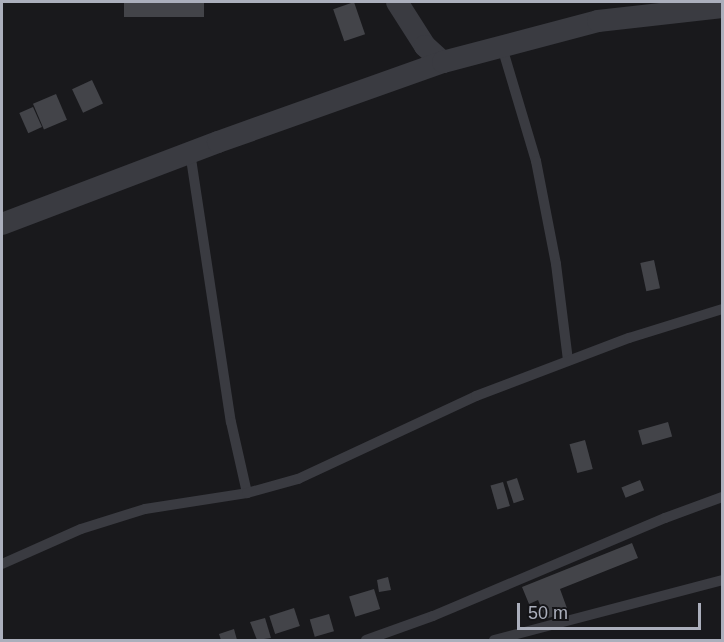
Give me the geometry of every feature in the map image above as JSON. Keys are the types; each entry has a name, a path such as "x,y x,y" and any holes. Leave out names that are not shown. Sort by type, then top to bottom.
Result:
{"street":[{"path":"397,2 425,46 443,62"},
{"path":"2,224 190,152 443,62 598,21 723,7"}],"lane":[{"path":"502,47 536,160 556,264 568,360"},
{"path":"190,152 231,422 247,493"},
{"path":"2,564 81,529 145,509 247,493 298,479 476,396 568,360 723,309"},
{"path":"366,640 433,616 666,518 723,497"},
{"path":"494,640 723,580"}],"building":[{"path":"124,2 204,2 204,17 124,17"},
{"path":"354,2 365,34 344,41 333,9"},
{"path":"92,80 103,104 83,113 72,89"},
{"path":"56,94 67,120 44,130 33,104"},
{"path":"33,107 42,127 28,133 19,113"},
{"path":"654,260 660,288 646,291 640,263"},
{"path":"668,422 672,436 642,445 638,431"},
{"path":"585,440 593,469 577,473 570,444"},
{"path":"517,478 524,500 514,503 507,481"},
{"path":"640,480 644,490 626,498 621,487"},
{"path":"503,482 510,506 497,510 491,486"},
{"path":"632,543 638,558 560,589 568,611 546,619 538,600 529,604 522,587"},
{"path":"388,577 391,590 379,592 377,580"},
{"path":"374,589 380,609 355,617 349,597"},
{"path":"294,608 300,626 275,634 269,616"},
{"path":"329,614 334,631 315,637 310,620"},
{"path":"265,618 271,638 257,640 250,622"},
{"path":"234,629 237,640 221,640 219,634"}]}
